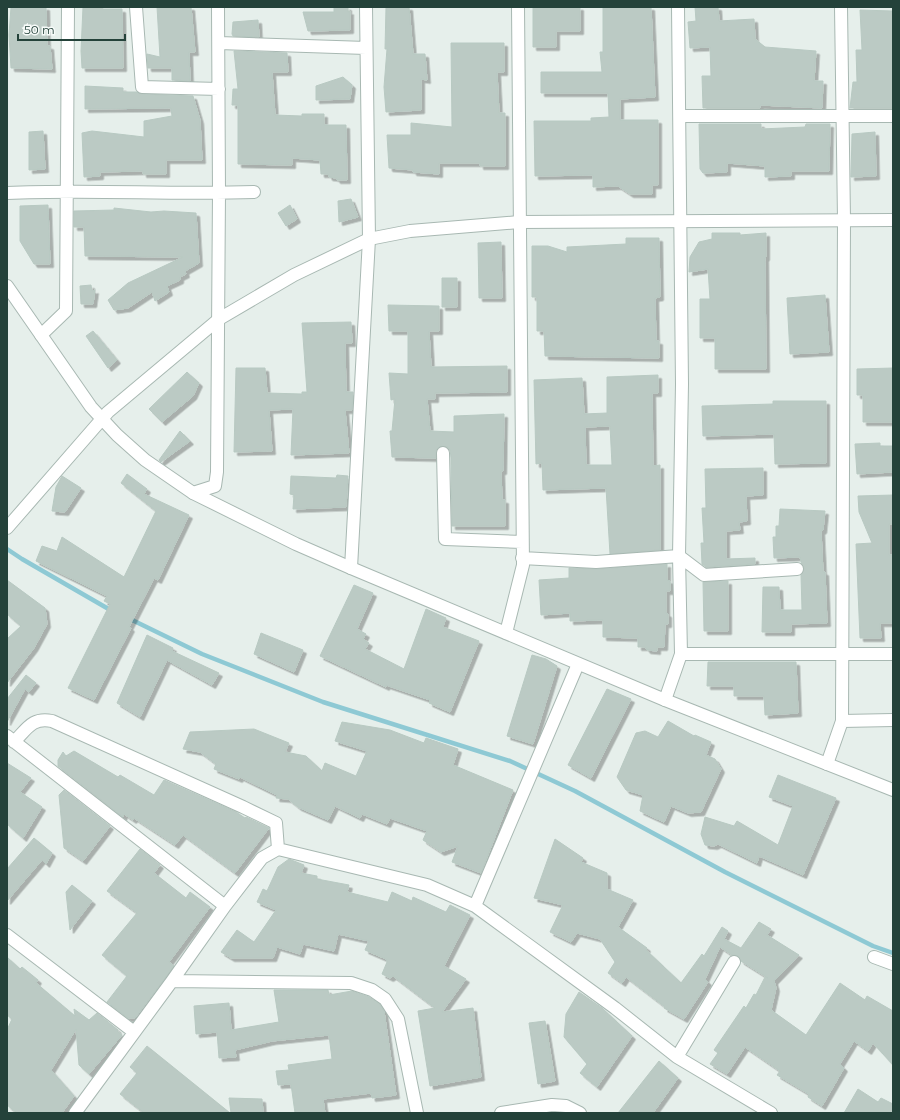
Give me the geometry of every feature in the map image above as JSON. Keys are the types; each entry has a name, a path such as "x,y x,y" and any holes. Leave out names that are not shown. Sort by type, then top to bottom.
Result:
{"street":[{"path":"41,335 66,311 68,7"},
{"path":"136,7 142,87 219,89"},
{"path":"193,493 215,486 217,472 219,320 218,7"},
{"path":"352,568 368,239 366,7"},
{"path":"506,633 523,565 518,7"},
{"path":"665,700 681,654 679,556 682,384 678,7"},
{"path":"826,764 842,721 844,220 841,7"},
{"path":"219,42 366,48"},
{"path":"680,116 893,116"},
{"path":"7,192 67,190 219,193 254,192"},
{"path":"7,528 108,412 219,320 294,275 368,239 410,231 520,222 893,220"},
{"path":"7,286 91,407 145,460 193,493 296,544 578,664 893,790"},
{"path":"442,453 445,539 522,542"},
{"path":"522,558 596,562 679,556 704,575 797,569"},
{"path":"681,654 893,654"},
{"path":"475,906 525,785 578,664"},
{"path":"225,906 11,739 36,721 44,719 52,721 243,807 276,824 278,849"},
{"path":"842,721 893,720"},
{"path":"75,1113 225,906 262,858 278,849 427,885 475,906 615,1008 677,1057 771,1113"},
{"path":"7,935 134,1032"},
{"path":"874,957 893,964"},
{"path":"677,1057 734,962"},
{"path":"172,981 350,983 372,990 385,999 398,1019 417,1113"},
{"path":"501,1113 552,1105 566,1106 580,1113"}],"building":[{"path":"11,7 46,7 47,46 50,46 52,69 11,68 9,35"},
{"path":"83,7 122,9 123,68 82,68 81,51"},
{"path":"157,7 191,7 195,52 189,52 190,81 172,80 172,68 148,68 147,54 160,57"},
{"path":"334,7 348,7 348,12 350,11 350,30 308,31 303,12 334,12"},
{"path":"386,7 409,7 413,54 425,54 427,80 421,79 421,110 386,112 384,87 387,49 385,49"},
{"path":"533,7 580,7 580,31 556,31 556,47 533,47"},
{"path":"603,7 651,7 655,97 620,99 620,120 658,120 658,185 652,185 652,194 630,194 618,186 593,187 593,175 535,176 534,121 591,121 591,118 609,117 608,93 541,93 541,72 602,72 600,52 603,52"},
{"path":"695,7 718,7 719,21 754,19 755,39 765,47 816,51 814,81 823,81 822,108 760,105 760,108 703,108 702,76 711,76 710,47 690,48 688,22 696,21"},
{"path":"860,10 893,11 893,108 850,108 853,82 857,82 856,50 862,50"},
{"path":"258,20 259,37 233,36 233,22"},
{"path":"451,43 504,43 504,72 497,72 499,113 505,113 505,166 480,166 480,163 439,163 439,174 389,168 387,135 411,135 411,123 452,127"},
{"path":"234,51 287,53 288,72 272,72 275,115 302,116 302,114 324,114 324,125 346,125 347,180 337,180 336,178 329,177 328,174 321,174 320,160 292,158 292,165 238,164 238,105 232,105 233,89 238,89"},
{"path":"343,77 352,85 350,99 316,100 316,86"},
{"path":"85,86 123,88 123,92 137,92 142,94 193,96 200,120 202,160 166,160 166,174 143,174 143,171 100,172 100,176 84,177 82,133 92,131 144,137 144,121 172,116 171,108 85,109"},
{"path":"699,124 761,124 761,129 805,127 806,124 830,124 829,171 791,171 791,176 765,177 765,166 727,163 727,172 703,173 700,169"},
{"path":"43,131 45,169 29,170 29,132"},
{"path":"875,132 876,176 851,177 852,134"},
{"path":"351,199 358,217 339,222 338,201"},
{"path":"48,205 50,264 34,264 20,241 20,206"},
{"path":"290,205 297,219 286,226 278,213"},
{"path":"114,208 151,212 164,211 196,213 199,263 185,271 186,274 180,277 180,280 167,286 169,292 155,301 152,292 128,308 114,310 108,300 128,283 183,257 85,256 84,227 74,227 74,211 114,210"},
{"path":"712,233 740,233 740,235 766,233 766,369 715,369 715,338 700,338 700,299 710,299 708,269 689,272 690,257 699,242 712,239"},
{"path":"626,238 659,238 660,297 655,298 656,341 659,341 659,358 545,356 544,331 537,331 537,297 532,297 532,246 548,246 567,252 567,247 626,244"},
{"path":"501,242 502,298 479,298 478,243"},
{"path":"442,278 457,278 457,307 442,307"},
{"path":"91,285 92,291 95,290 93,304 81,304 80,286"},
{"path":"825,295 829,352 790,354 787,298"},
{"path":"388,305 439,306 439,331 429,331 431,367 507,366 507,392 435,393 435,399 427,399 430,431 454,432 454,416 504,414 503,471 501,471 502,500 505,500 505,526 452,526 451,458 450,449 447,447 439,447 436,450 436,458 392,457 390,431 392,431 395,399 391,400 389,373 408,374 408,331 389,331"},
{"path":"351,322 352,343 345,343 346,392 353,392 352,410 345,410 349,453 291,455 293,409 269,410 272,451 234,452 236,368 265,368 267,393 302,394 302,392 307,392 302,323"},
{"path":"93,331 117,360 108,368 86,336"},
{"path":"893,368 893,422 863,422 863,395 857,395 857,369"},
{"path":"187,372 199,383 193,396 162,422 149,409"},
{"path":"658,375 658,393 652,393 653,466 660,465 660,550 610,554 606,488 543,490 542,463 536,464 534,380 582,378 584,414 607,413 607,377","holes":["610,426 612,465 586,465 585,427"]},
{"path":"773,401 826,401 826,463 775,464 774,434 703,436 702,406 773,404"},
{"path":"180,431 190,441 161,462 159,460"},
{"path":"880,443 880,446 893,446 893,472 857,474 855,444"},
{"path":"763,468 763,495 746,496 747,521 739,522 740,530 726,531 726,559 755,558 755,564 706,567 702,564 701,543 704,543 702,508 706,508 705,469"},
{"path":"127,474 147,489 144,494 189,515 158,580 154,578 129,627 131,628 94,700 68,688 110,604 104,601 107,596 36,561 42,546 57,551 62,537 124,577 156,511 121,483"},
{"path":"337,475 348,476 346,507 293,509 294,495 290,494 291,476 336,478"},
{"path":"62,476 81,488 65,512 52,511 56,487"},
{"path":"893,495 893,524 889,524 889,555 893,555 893,623 880,623 881,638 860,638 856,544 872,543 859,512 858,496"},
{"path":"780,509 825,511 823,530 821,531 823,572 825,572 827,623 791,624 791,632 762,632 763,587 779,587 780,610 802,610 801,575 804,569 800,557 774,558 773,537 776,537 776,526 779,526"},
{"path":"667,564 667,580 670,581 670,591 666,591 666,613 668,614 668,624 665,624 664,647 657,647 657,651 647,650 645,647 638,647 638,638 603,637 603,620 570,621 570,613 541,615 539,580 569,578 569,568 597,569"},
{"path":"7,580 45,608 47,624 34,648 7,683 7,639 21,626 7,614"},
{"path":"728,581 728,631 704,631 703,582"},
{"path":"354,585 373,593 357,629 366,634 363,639 369,643 365,649 404,669 426,609 446,618 443,627 479,641 450,712 429,703 430,700 386,685 386,687 320,656"},
{"path":"261,633 303,650 294,672 254,654"},
{"path":"147,635 173,648 172,651 219,673 212,685 167,660 140,717 117,703"},
{"path":"532,655 546,659 557,666 533,744 507,736"},
{"path":"708,662 796,662 798,713 765,715 764,696 734,696 734,686 707,686"},
{"path":"26,675 36,683 29,692 25,689 7,722 7,699"},
{"path":"607,689 631,699 591,778 568,765"},
{"path":"668,721 694,736 695,735 711,742 706,755 715,759 721,769 701,812 688,813 671,806 664,822 640,811 643,795 626,790 617,777 636,733 645,731 658,737"},
{"path":"342,722 390,730 424,743 426,738 458,749 453,765 513,790 481,873 452,862 458,846 441,852 423,840 427,831 390,818 387,824 362,814 360,818 335,806 328,820 298,807 288,799 276,798 277,795 240,777 239,779 214,769 216,764 200,752 183,749 190,732 254,729 289,743 285,752 306,756 322,771 325,763 356,776 367,751 335,741"},
{"path":"74,751 118,777 120,775 154,795 164,780 269,828 235,873 183,835 175,845 134,818 133,820 124,814 123,817 119,814 58,766 58,760 63,752 66,756"},
{"path":"7,763 31,778 20,792 42,807 23,838 7,824"},
{"path":"778,775 836,798 803,875 759,856 757,863 718,844 714,846 705,845 701,834 705,817 734,826 737,821 778,845 793,806 769,797"},
{"path":"64,790 110,826 83,861 64,848 59,795"},
{"path":"34,838 52,853 46,864 42,860 7,901 7,869"},
{"path":"555,839 583,858 581,862 607,873 607,889 633,900 618,927 647,948 646,950 681,983 702,954 704,956 722,927 728,931 724,939 741,948 759,922 771,929 767,935 799,955 774,981 776,988 771,1010 806,1035 840,983 865,1000 867,996 893,1011 893,1065 873,1043 868,1051 854,1041 840,1064 844,1068 822,1106 808,1097 809,1094 777,1075 780,1071 745,1047 727,1074 710,1064 718,1053 714,1050 744,1006 746,1008 754,994 756,995 765,977 768,978 741,961 738,956 732,955 720,947 705,979 708,982 684,1019 664,1008 665,1007 626,977 622,983 608,973 615,962 600,939 577,933 571,942 550,932 563,905 534,898"},
{"path":"140,849 160,865 154,873 186,898 190,892 210,907 169,962 174,966 135,1018 128,1018 107,1002 127,976 102,955 137,913 107,891"},
{"path":"289,859 304,865 301,873 317,876 317,879 349,885 347,892 388,902 392,892 412,901 413,897 446,912 450,905 470,915 444,966 466,979 442,1012 473,1008 481,1077 430,1086 418,1011 435,1008 393,976 390,978 382,974 387,962 386,959 365,950 369,941 338,934 334,951 303,944 300,954 277,947 273,958 231,958 221,952 237,930 254,942 276,910 257,902 263,889 267,891 278,867"},
{"path":"72,885 92,901 70,930 66,892"},
{"path":"7,957 20,969 22,967 38,980 36,983 75,1016 74,1009 89,1020 97,1013 122,1035 89,1074 79,1065 76,1029 51,1070 74,1096 62,1113 17,1113 7,1105 7,1030 12,1019 7,1015"},
{"path":"274,990 328,990 329,995 352,991 369,997 380,1004 384,1011 396,1095 372,1098 371,1093 323,1099 325,1113 295,1113 291,1084 278,1085 276,1071 289,1070 288,1065 332,1059 329,1035 272,1041 235,1050 236,1057 219,1058 217,1032 196,1034 194,1006 229,1003 231,1030 279,1022"},
{"path":"579,992 602,1008 632,1036 597,1087 580,1073 587,1064 564,1037 566,1014"},
{"path":"545,1021 555,1081 538,1084 529,1023"},
{"path":"147,1046 230,1113 144,1113 120,1094 137,1073 130,1067"},
{"path":"659,1061 678,1078 653,1113 618,1113"},
{"path":"858,1089 878,1102 881,1098 893,1104 893,1113 844,1113"},
{"path":"229,1098 262,1099 263,1113 231,1113"}],"waterway":[{"path":"7,549 112,611"},
{"path":"128,618 202,654 323,702 510,761 575,791 725,872 873,946 893,953"}]}
